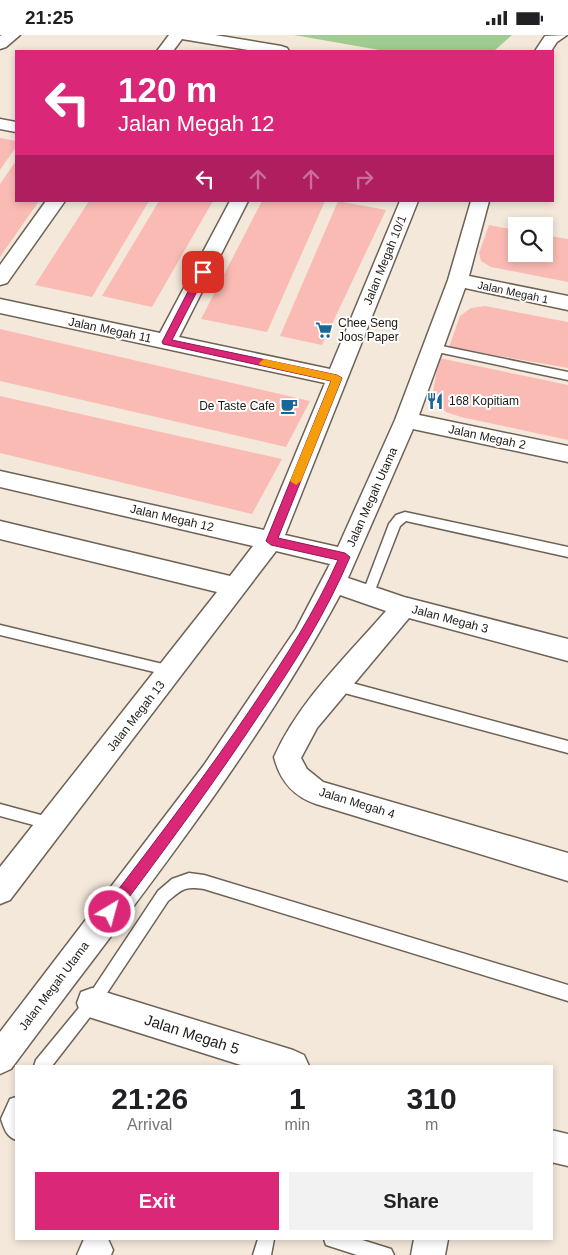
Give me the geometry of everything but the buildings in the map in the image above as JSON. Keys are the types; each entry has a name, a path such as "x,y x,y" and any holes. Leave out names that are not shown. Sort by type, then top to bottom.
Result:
{"street":[{"path":"0,44 12,35"},
{"path":"166,50 177,35"},
{"path":"187,35 275,50"},
{"path":"545,50 551,39 558,35"},
{"path":"550,50 568,47"},
{"path":"0,124 15,127"},
{"path":"0,279 55,202"},
{"path":"166,342 238,202"},
{"name":"Jalan Megah 10/1","path":"271,541 409,202"},
{"name":"Jalan Megah Utama","path":"0,1058 214,774 305,636 334,583 406,420 458,280 480,202"},
{"name":"Jalan Megah 1","path":"458,280 568,303"},
{"name":"Jalan Megah 11","path":"0,306 337,378"},
{"name":"Jalan Megah 2","path":"406,420 568,454"},
{"name":"Jalan Megah 12","path":"0,479 345,557"},
{"path":"0,529 236,587"},
{"name":"Jalan Megah 13","path":"0,890 271,541"},
{"name":"Jalan Megah 3","path":"334,583 404,607 568,650"},
{"name":"Jalan Megah 4","path":"404,607 308,719 287,757 291,772 302,783 316,792 568,867"},
{"name":"Jalan Megah 5","path":"92,1003 290,1065"},
{"path":"553,1147 568,1151"},
{"path":"428,1255 432,1240"}],"lane":[{"path":"432,348 568,376"},
{"path":"368,595 395,524 405,515 568,552"},
{"path":"1,635 171,671"},
{"path":"337,685 568,747"},
{"path":"0,810 52,824"},
{"path":"43,1065 92,1003 120,957 163,896 177,884 189,880 214,885 568,993"},
{"path":"15,1107 9,1119 15,1131"},
{"path":"262,1255 266,1240"},
{"path":"335,1240 385,1255"}],"green space":[{"path":"294,35 512,35 495,50 379,50"}],"slow traffic":[{"path":"264,363 337,378 296,481"}],"place":[{"name":"Chee Seng Joos Paper","path":"324,330"},
{"name":"168 Kopitiam","path":"435,401"},
{"name":"De Taste Cafe","path":"289,406"}],"route":[{"path":"110,912 214,774 267,694 305,636 334,583 345,557 271,541 337,378 166,342 203,272"}]}
